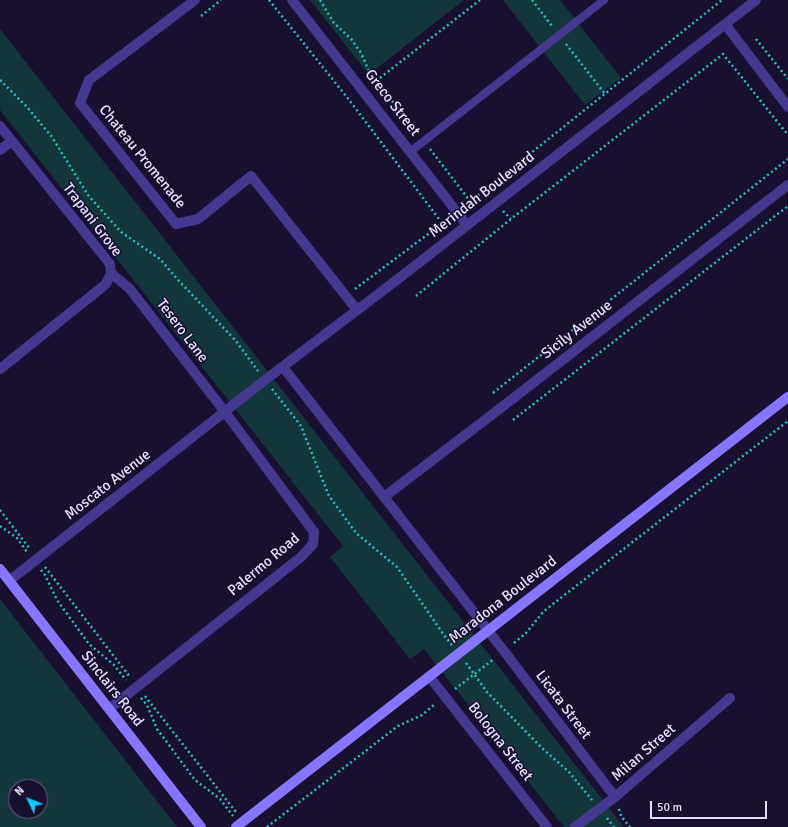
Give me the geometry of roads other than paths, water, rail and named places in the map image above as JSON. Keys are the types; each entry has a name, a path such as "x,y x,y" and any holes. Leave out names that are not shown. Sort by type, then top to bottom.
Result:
{"street":[{"name":"Chateau Promenade","path":"195,0 89,80 80,103 176,224 198,219 252,176 357,310"},
{"name":"Greco Street","path":"292,0 468,225"},
{"name":"Merindah Boulevard","path":"225,412 468,225 756,0"},
{"path":"725,24 788,107"},
{"name":"Trapani Grove","path":"0,126 110,264 111,273 106,284 0,369"},
{"path":"0,150 12,141"},
{"name":"Sicily Avenue","path":"384,497 502,408 788,185"},
{"name":"Tesero Lane","path":"111,273 130,289 225,412"},
{"name":"Licata Street","path":"283,367 504,651 615,797"},
{"name":"Maradona Boulevard","path":"240,824 788,397"},
{"name":"Moscato Avenue","path":"9,581 225,412"},
{"name":"Palermo Road","path":"109,709 301,557 313,544 314,532 225,412"},
{"name":"Sinclairs Road","path":"0,569 201,827"},
{"name":"Bologna Street","path":"429,676 547,827"},
{"name":"Milan Street","path":"575,827 615,797 730,698"}],"lane":[{"path":"410,152 604,0"}]}
